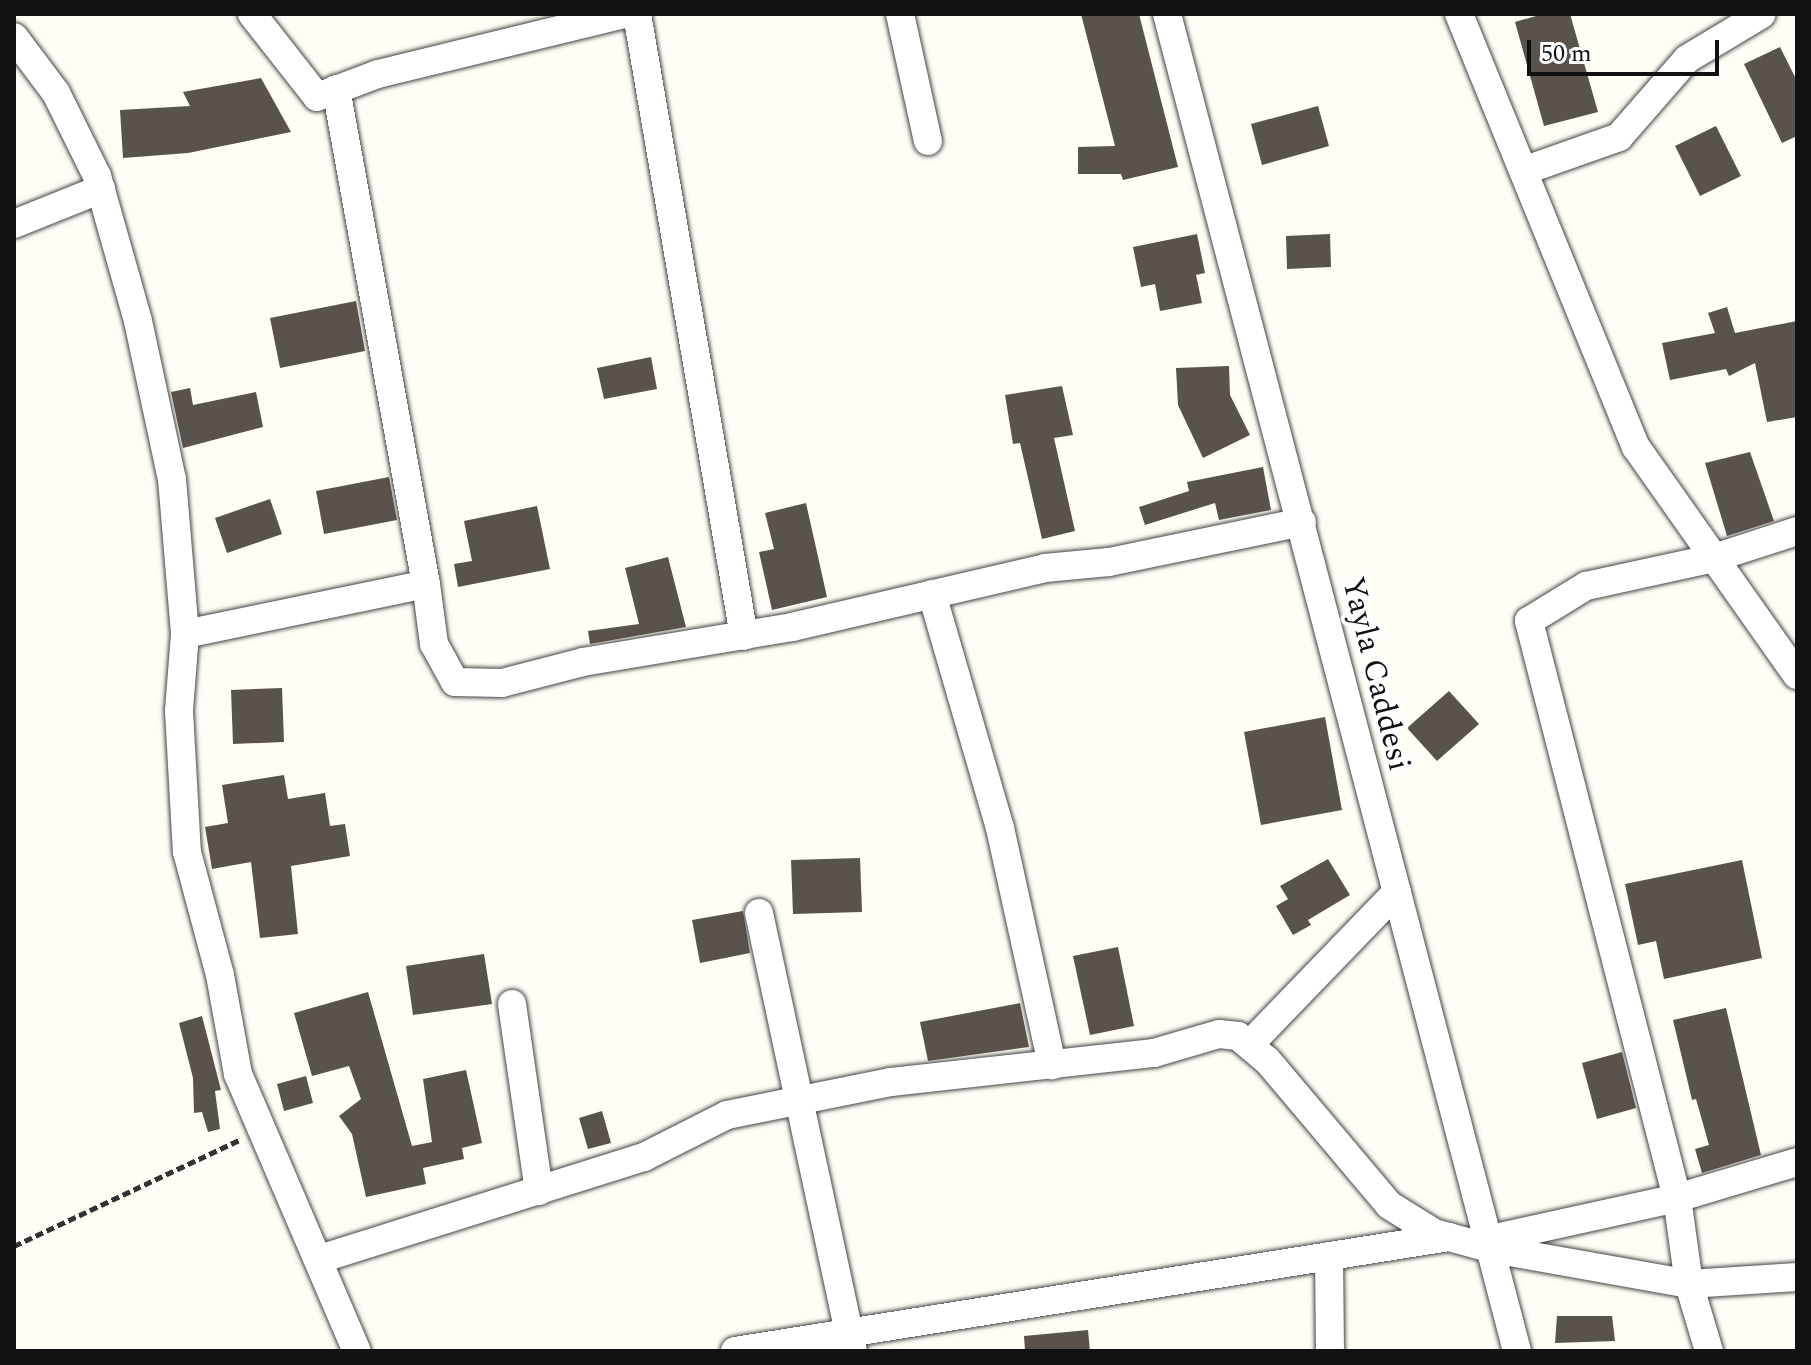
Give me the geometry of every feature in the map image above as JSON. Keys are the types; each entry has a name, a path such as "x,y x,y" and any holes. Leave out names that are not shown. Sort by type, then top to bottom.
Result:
{"street":[{"path":"252,14 317,97 378,74 624,14"},
{"path":"637,14 744,636"},
{"path":"900,14 928,141"},
{"name":"Yayla Caddesi","path":"1167,14 1492,1244 1517,1351"},
{"path":"1459,14 1526,170 1602,372 1636,447 1797,675"},
{"path":"1526,170 1619,137 1687,59 1762,14"},
{"path":"14,37 56,93 101,189 138,321 172,479 185,634 179,711 187,852 220,975 238,1074 357,1351"},
{"path":"336,89 426,584 434,644 455,682 502,683 583,662 744,636 1045,568 1109,562 1302,522"},
{"path":"14,224 101,189"},
{"path":"1709,1351 1689,1284 1677,1198 1529,621 1586,586 1714,558 1797,531"},
{"path":"185,634 426,584"},
{"path":"932,594 1000,828 1052,1065"},
{"path":"1249,1045 1397,892"},
{"path":"759,913 852,1342"},
{"path":"512,1004 539,1191"},
{"path":"320,1259 644,1157 727,1115 891,1082 1154,1053 1219,1034 1238,1036 1249,1045 1389,1205 1449,1237"},
{"path":"1492,1244 1677,1198 1797,1162"},
{"path":"735,1351 852,1342 1449,1237 1689,1284 1797,1277"},
{"path":"1329,1256 1330,1351"}],"path":[{"path":"14,1246 264,1129"}],"building":[{"path":"1081,14 1139,14 1178,167 1123,180 1121,174 1078,174 1078,147 1115,146"},
{"path":"1543,14 1570,14 1598,112 1544,126 1515,22"},
{"path":"1780,47 1797,81 1797,136 1782,143 1744,64"},
{"path":"261,78 291,132 188,153 123,158 120,110 190,106 183,92"},
{"path":"1318,106 1329,146 1262,165 1251,124"},
{"path":"1716,126 1741,176 1700,196 1675,146"},
{"path":"1197,234 1205,273 1196,275 1202,303 1160,311 1155,284 1141,287 1133,247"},
{"path":"1330,234 1331,267 1287,269 1286,236"},
{"path":"356,301 365,351 280,368 270,318"},
{"path":"1727,307 1735,333 1797,321 1797,417 1767,422 1755,363 1729,376 1726,369 1670,380 1662,343 1715,333 1708,313"},
{"path":"651,357 657,389 604,399 597,368"},
{"path":"1229,366 1230,395 1250,435 1203,458 1178,405 1176,368"},
{"path":"1062,386 1073,435 1054,438 1075,531 1042,539 1020,443 1013,444 1005,395"},
{"path":"190,388 193,405 256,392 263,427 183,448 171,392"},
{"path":"1750,452 1774,521 1727,536 1705,463"},
{"path":"1263,467 1271,510 1219,520 1215,503 1145,525 1139,507 1189,491 1187,482"},
{"path":"389,477 397,520 324,534 316,491"},
{"path":"270,499 282,534 227,553 215,518"},
{"path":"806,503 827,597 772,610 759,552 774,549 765,513"},
{"path":"537,506 550,569 458,587 454,564 472,561 464,521"},
{"path":"668,557 686,627 590,644 588,631 639,624 625,568"},
{"path":"282,688 284,742 233,744 231,690"},
{"path":"1449,691 1479,724 1437,761 1407,728"},
{"path":"1325,717 1342,810 1261,825 1244,732"},
{"path":"284,775 288,799 325,793 330,826 345,824 350,856 291,866 298,934 260,938 251,862 212,869 205,827 228,823 222,785"},
{"path":"860,858 862,912 793,914 791,860"},
{"path":"1328,859 1350,895 1308,920 1311,925 1293,935 1276,906 1288,899 1280,886"},
{"path":"1742,860 1762,958 1664,979 1656,941 1638,945 1625,884"},
{"path":"743,911 750,953 700,963 692,920"},
{"path":"1118,947 1134,1026 1090,1035 1073,956"},
{"path":"484,954 492,1004 413,1015 406,966"},
{"path":"368,992 412,1146 432,1142 423,1079 466,1070 482,1143 462,1148 464,1159 423,1168 426,1184 366,1197 352,1134 339,1116 361,1099 349,1066 312,1076 294,1013"},
{"path":"1020,1003 1029,1047 928,1061 920,1022"},
{"path":"1726,1008 1761,1155 1702,1173 1695,1149 1709,1145 1696,1099 1692,1100 1673,1020"},
{"path":"202,1016 221,1090 215,1091 220,1129 208,1132 202,1112 194,1113 193,1078 179,1023"},
{"path":"1622,1052 1636,1108 1597,1119 1582,1063"},
{"path":"306,1076 313,1103 284,1111 277,1084"},
{"path":"602,1111 611,1143 588,1149 579,1118"},
{"path":"1557,1316 1612,1316 1615,1341 1555,1343"},
{"path":"1088,1330 1090,1351 1025,1351 1024,1336"}]}
